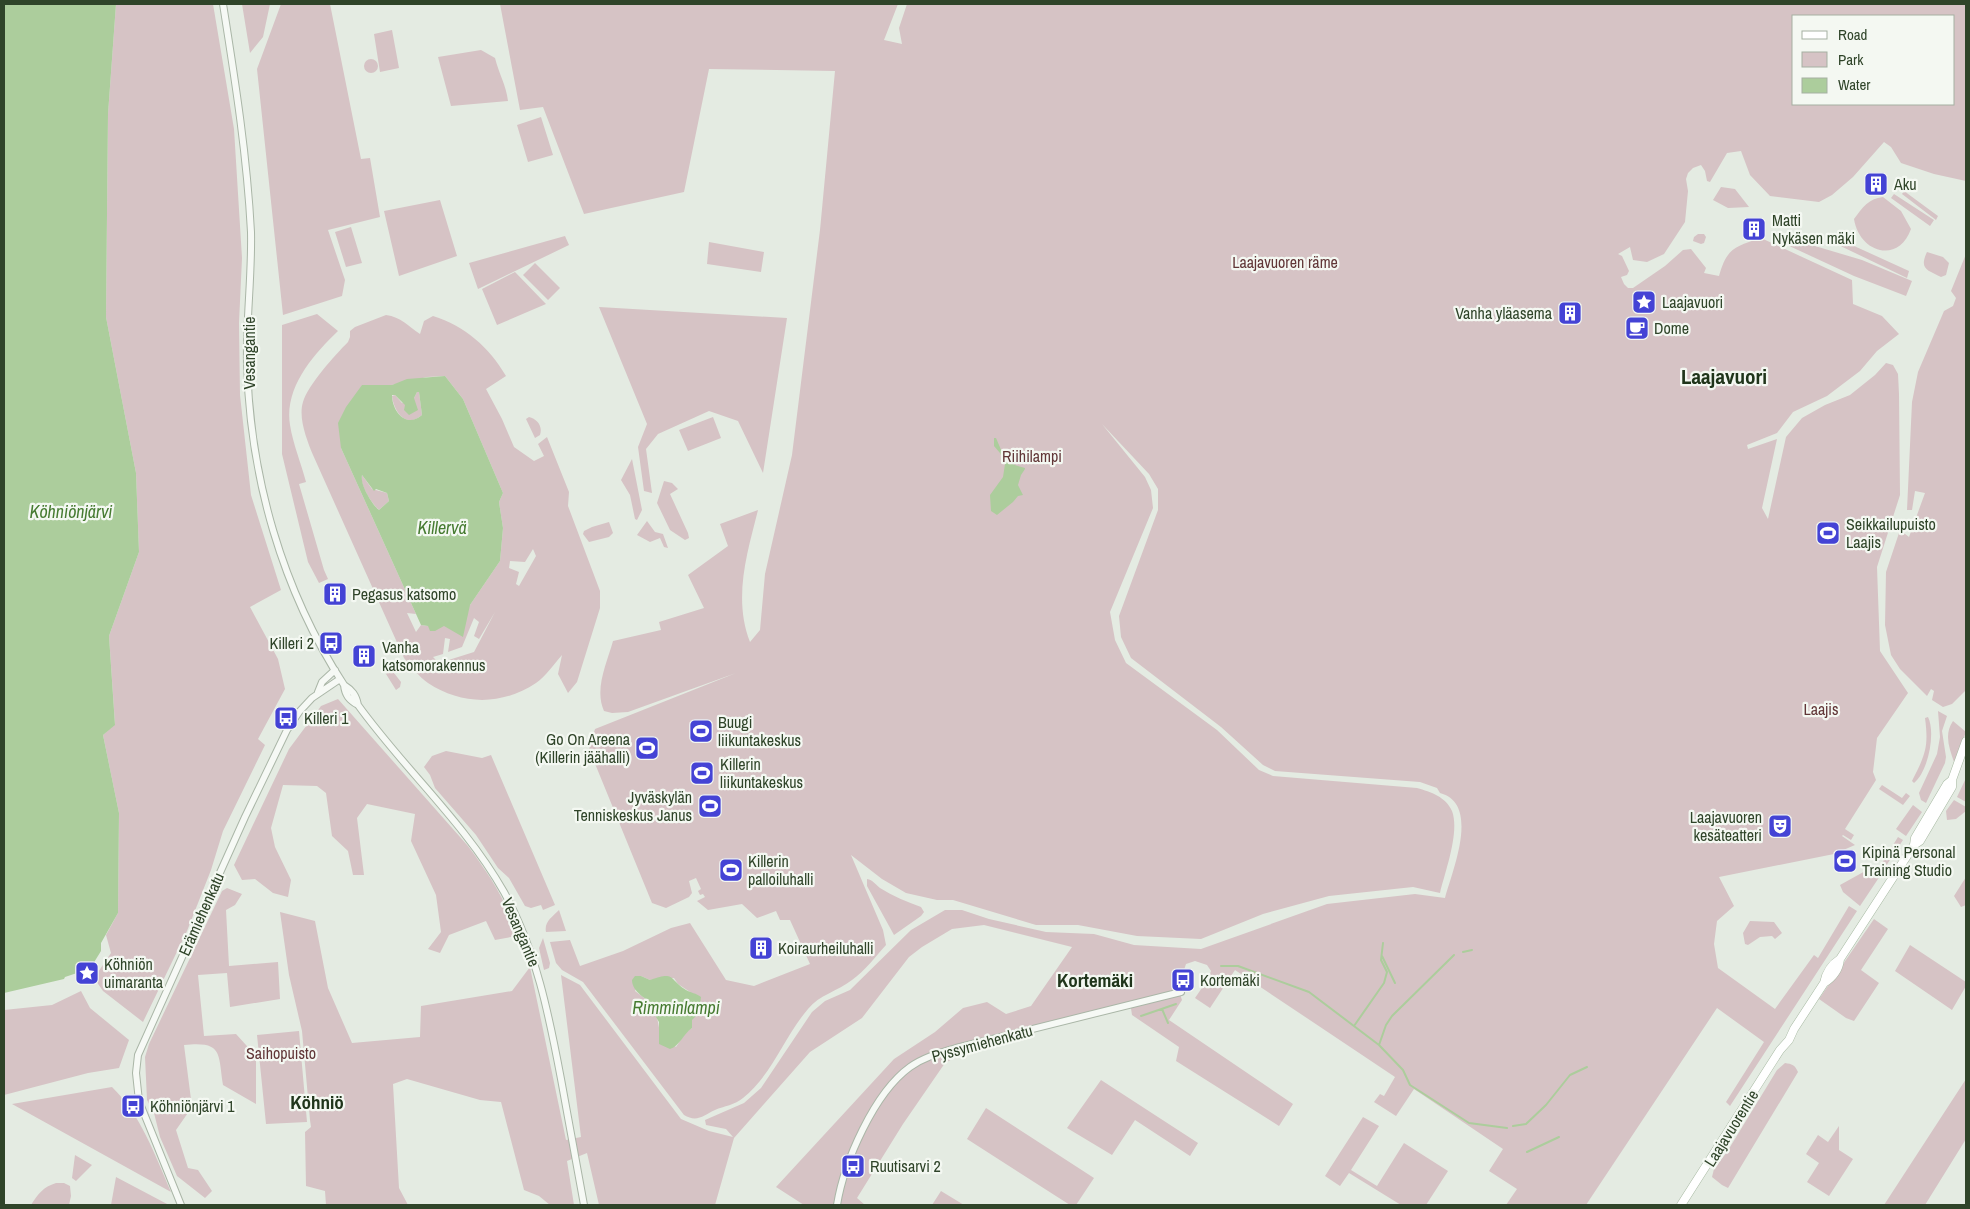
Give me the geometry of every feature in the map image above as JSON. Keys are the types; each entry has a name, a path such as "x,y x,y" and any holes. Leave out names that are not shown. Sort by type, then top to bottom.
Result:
{"main road":[{"name":"Laajavuorentie","path":"1681,1205 1780,1050 1789,1040 1834,963 1840,959 1914,845 1920,841 1944,802 1952,787 1952,780 1966,741"}],"street":[{"name":"Vesangantie","path":"223,4 246,162 251,235 248,371 253,438 259,474 272,528 301,607 342,682 350,688 358,705 395,753 473,844 504,893 524,935 536,967 550,1021 584,1205"},
{"name":"Erämiehenkatu","path":"181,1205 139,1101 136,1073 138,1055 280,742 295,716 318,692 322,682 335,670"},
{"name":"Erämiehenkatu","path":"318,692 342,682"},
{"name":"Pyssymiehenkatu","path":"837,1205 846,1166 863,1129 892,1084 916,1063 948,1050 1181,992"}],"green space":[{"path":"116,4 213,4 234,129 242,258 239,323 240,395 251,495 281,590 250,607 278,659 285,689 258,739 265,745 223,831 211,870 187,931 143,1022 103,991 94,978 111,953 106,935 118,913 119,813 103,735 115,724 109,636 139,552 136,473 106,317 108,114"},
{"path":"242,4 270,4 263,37 250,53"},
{"path":"281,4 330,4 361,159 370,158 380,217 328,230 345,280 342,296 283,315 257,69"},
{"path":"500,4 898,4 884,40 902,44 899,28 907,4 1966,4 1966,181 1934,174 1901,163 1891,147 1884,142 1853,177 1832,195 1819,202 1770,196 1750,175 1741,151 1727,153 1710,182 1707,181 1705,171 1701,165 1693,168 1688,173 1686,179 1688,191 1685,222 1664,254 1647,262 1633,260 1630,247 1618,254 1622,256 1629,271 1627,275 1621,277 1624,284 1628,288 1633,288 1665,266 1683,250 1691,249 1706,268 1704,273 1719,276 1725,260 1733,250 1761,238 1852,280 1853,304 1882,316 1899,334 1877,351 1860,371 1827,396 1793,412 1777,433 1747,445 1748,449 1777,439 1762,508 1768,519 1786,437 1802,418 1825,405 1850,395 1875,375 1886,363 1893,365 1898,374 1900,495 1877,567 1880,651 1908,693 1877,738 1873,772 1876,780 1845,829 1854,835 1851,840 1842,836 1855,845 1834,854 1719,877 1734,906 1717,921 1714,944 1718,968 1775,1009 1814,955 1818,958 1849,906 1857,911 1730,1106 1726,1102 1764,1042 1717,1008 1586,1205 1506,1205 1517,1189 1489,1171 1503,1149 1414,1089 1396,1116 1374,1102 1380,1094 1384,1096 1395,1077 1235,970 1210,1008 1195,998 1211,971 1207,965 1195,961 1186,964 1178,988 1182,1000 1169,1020 1293,1104 1279,1126 1176,1061 1179,1047 1132,1015 1130,1002 1054,1021 945,1063 903,1124 857,1198 865,1205 804,1205 776,1187 894,1059 935,1032 963,1008 987,1002 1006,1014 1031,1006 1072,947 984,925 952,929 922,947 909,957 862,1018 810,1052 734,1138 715,1205 599,1205 587,1153 567,1161 574,1205 550,1205 539,1196 524,1190 501,1102 480,1100 407,1079 393,1084 399,1188 408,1205 326,1205 325,1191 306,1186 305,1132 311,1127 302,1031 289,975 280,912 315,921 328,988 352,1043 420,1037 421,1006 512,991 530,967 566,1140 581,1137 561,975 580,985 681,1119 709,1131 733,1137 726,1129 706,1125 705,1120 744,1103 761,1088 812,1012 825,1001 850,990 911,930 945,910 962,910 989,919 1046,932 1094,934 1134,945 1201,949 1327,904 1415,894 1445,898 1457,856 1461,824 1459,810 1452,800 1440,793 1437,788 1420,782 1275,771 1263,765 1221,727 1131,658 1121,637 1119,616 1158,510 1158,489 1149,474 1102,424 1145,477 1151,490 1153,508 1110,612 1115,640 1126,663 1217,730 1259,770 1273,776 1417,788 1433,793 1442,799 1452,811 1454,830 1451,852 1440,893 1413,887 1329,896 1263,914 1201,939 1137,936 1078,925 1036,925 953,900 937,900 906,893 882,879 851,855 883,930 886,945 866,968 847,984 812,1004 762,1078 743,1098 697,1118 684,1115 583,982 562,970 556,963 550,942 570,940 580,966 623,951 671,928 690,923 726,980 754,986 810,964 790,920 780,920 776,911 757,918 742,904 708,910 697,901 705,897 703,894 700,895 698,891 701,889 696,878 689,881 692,893 689,897 666,908 652,903 589,749 595,729 736,673 628,712 612,713 604,711 601,703 601,685 613,641 661,630 659,622 704,608 688,575 728,546 720,524 758,510 746,560 742,592 745,626 750,642 760,630 765,574 792,455 820,230 835,71 709,69 684,192 584,214 543,107 520,110","holes":["641,976 650,980 674,978 678,984 690,992 692,1028 686,1032 676,1047 660,1033 655,1006 635,991"]},
{"path":"392,30 399,68 380,72 374,34"},
{"path":"481,50 495,58 508,101 451,106 438,57"},
{"path":"371,59 376,61 378,66 376,71 371,73 366,71 364,66 366,61"},
{"path":"541,117 553,155 528,162 517,125"},
{"path":"1721,187 1735,189 1749,207 1728,208 1713,200"},
{"path":"1904,191 1938,216 1936,220 1902,194"},
{"path":"1894,194 1934,220 1930,226 1891,198"},
{"path":"1883,197 1901,211 1911,229 1905,240 1897,247 1889,250 1880,250 1863,240 1857,230 1854,219 1863,207"},
{"path":"440,200 457,256 399,276 384,211"},
{"path":"351,227 362,263 346,267 335,232"},
{"path":"1698,234 1704,234 1706,237 1704,243 1701,244 1693,241 1694,237"},
{"path":"1827,235 1909,271 1907,278 1826,239"},
{"path":"565,236 569,245 478,289 469,263"},
{"path":"1788,238 1862,260 1912,281 1906,296 1854,276 1785,244"},
{"path":"709,242 764,252 761,272 707,264"},
{"path":"1927,252 1943,257 1949,263 1946,275 1941,277 1932,273 1924,266"},
{"path":"1966,254 1966,690 1952,704 1943,707 1932,700 1934,691 1931,689 1927,696 1900,669 1891,655 1885,625 1886,572 1900,530 1909,537 1925,493 1915,491 1912,510 1907,510 1912,402 1918,372 1944,311 1953,306 1956,298 1951,291"},
{"path":"535,263 560,288 548,300 523,275"},
{"path":"515,272 546,304 497,325 482,289"},
{"path":"599,307 787,318 763,473 738,421 709,411 658,434 646,449 652,493 644,491 638,447 647,424"},
{"path":"317,314 338,331 302,373 291,398 289,411 291,432 306,482 299,484 328,579 319,583 308,562 282,454 282,325"},
{"path":"386,315 400,320 420,334 424,321 433,316 456,326 484,347 506,376 486,389 514,447 534,461 544,456 538,444 547,437 569,492 568,506 600,591 600,608 577,682 568,693 558,674 562,655 540,680 523,691 496,699 482,700 454,696 428,683 404,658 313,455 302,422 303,402 310,387 322,370 348,342 350,331 355,327","holes":["445,376 463,399 503,493 499,502 503,528 500,561 470,605 428,626 421,625 416,632 407,613 416,614 341,448 362,386 392,385 427,377","533,549 536,556 519,586 516,584 519,572 509,568 510,561 525,562","495,612 474,652 439,663 433,657 443,654 445,638 450,639 448,652 462,647 474,618 479,622 474,636 479,639"]},
{"path":"417,392 419,392 422,415 411,420 402,417 395,408 392,396 395,395 402,403 414,398"},
{"path":"529,417 535,419 540,426 540,435 535,438 526,419"},
{"path":"713,417 721,438 688,451 679,430"},
{"path":"632,459 642,510 637,520 635,519 630,495 621,480"},
{"path":"362,475 372,489 387,493 389,501 379,510 364,488"},
{"path":"664,481 672,483 678,489 670,494 688,533 689,538 685,540 670,530 657,503"},
{"path":"647,521 655,532 663,534 668,548 664,547 660,538 650,542 637,535"},
{"path":"609,522 613,533 609,537 589,542 583,534 584,531 592,527"},
{"path":"389,671 394,673 401,682 400,687 396,690 386,674"},
{"path":"338,699 468,846 503,900 516,936 495,940 486,921 449,935 440,953 428,949 441,932 436,895 411,841 415,814 367,804 357,818 364,875 353,875 348,851 332,836 326,793 317,786 283,785 271,828 275,847 291,880 288,897 273,893 255,879 242,880 234,865 289,749 321,706"},
{"path":"1938,711 1947,716 1942,731 1946,757 1926,803 1921,800 1919,793 1937,754 1940,737"},
{"path":"1928,717 1931,742 1927,762 1919,778 1914,783 1912,781 1925,751 1925,718"},
{"path":"1953,721 1966,732 1954,762 1948,736"},
{"path":"446,751 482,758 491,755 555,905 543,910 541,905 531,908 525,906 509,878 498,868 476,835 435,788 430,775 424,767 432,756"},
{"path":"1966,778 1966,802 1957,797"},
{"path":"1882,785 1902,798 1906,793 1910,796 1903,805 1879,789"},
{"path":"1954,800 1966,807 1966,811 1956,819 1947,820 1946,811"},
{"path":"1913,805 1922,812 1906,836 1896,829"},
{"path":"1898,837 1903,840 1884,869 1880,866"},
{"path":"1867,870 1871,870 1880,876 1860,906 1843,892 1840,885"},
{"path":"1966,877 1966,905 1961,907 1954,896"},
{"path":"867,879 890,894 921,907 924,912 894,935 867,886"},
{"path":"227,888 242,894 235,905 226,910 229,966 278,962 280,999 230,1007 227,973 198,975 204,1036 236,1034 256,1056 256,1104 223,1085 219,1057 212,1047 197,1044 184,1045 192,1107 176,1130 188,1168 198,1170 212,1191 205,1198 177,1176 160,1137 154,1113 147,1100 145,1057 149,1044 222,891"},
{"path":"559,910 566,931 546,932 547,922"},
{"path":"1874,919 1888,929 1861,970 1879,983 1854,1021 1846,1018 1819,999"},
{"path":"1750,921 1774,922 1782,933 1775,939 1772,936 1760,937 1748,945 1745,944 1743,933"},
{"path":"543,938 550,963 549,968 544,970 539,948"},
{"path":"1910,945 1966,982 1966,986 1952,1010 1895,971"},
{"path":"81,991 90,1008 129,1040 119,1068 88,1073 4,1095 4,1010 52,1005"},
{"name":"Saihopuisto","path":"299,1031 307,1122 266,1124 257,1035"},
{"path":"1785,1063 1793,1065 1798,1072 1728,1188 1712,1177 1714,1169 1727,1152 1777,1070"},
{"path":"1966,1079 1966,1139 1925,1205 1884,1205"},
{"path":"1101,1080 1198,1143 1190,1156 1135,1120 1112,1155 1067,1128"},
{"path":"112,1087 139,1123 171,1192 12,1104"},
{"path":"986,1108 1094,1178 1076,1205 1070,1205 967,1139"},
{"path":"1363,1117 1379,1126 1351,1170 1377,1186 1404,1143 1448,1171 1426,1205 1401,1205 1349,1173 1340,1186 1325,1176"},
{"path":"1839,1126 1839,1150 1853,1159 1829,1196 1807,1182 1819,1163 1806,1154 1818,1135 1828,1142"},
{"path":"75,1155 92,1165 76,1181 72,1178"},
{"path":"116,1177 169,1205 111,1205"},
{"path":"56,1183 64,1183 70,1186 71,1196 69,1205 31,1205 41,1191"},
{"path":"941,1191 964,1205 932,1205"}],"water":[{"name":"Köhniönjärvi","path":"4,4 116,4 108,114 106,317 136,473 139,552 109,636 115,725 103,735 119,813 118,913 101,943 101,951 93,964 83,971 64,979 4,993"},
{"name":"Killervä","path":"445,376 463,399 503,493 499,502 503,528 500,561 470,605 463,637 444,626 435,631 430,631 428,626 421,625 341,448 338,423 346,407 362,385 392,385 407,379","holes":["417,392 419,392 422,415 416,419 405,419 394,407 392,395 395,395 405,405 404,410 409,415 418,410 414,398","362,475 374,491 376,489 387,493 389,501 379,510 367,494"]},
{"name":"Riihilampi","path":"994,438 996,438 1009,461 1025,468 1018,485 1023,495 1018,496 997,515 991,511 990,495 1003,477 1005,464 994,446"},
{"name":"Rimminlampi","path":"635,976 641,976 650,980 668,976 686,990 701,997 699,1013 692,1020 692,1028 679,1043 670,1049 659,1044 659,1022 656,1017 655,1006 634,988 632,980"}],"waterway":[{"path":"1354,1026 1384,983 1387,972 1381,960 1383,943"},
{"path":"1463,952 1472,950"},
{"path":"1379,1045 1386,1025 1392,1016 1454,955"},
{"path":"1382,956 1395,983"},
{"path":"1221,966 1238,966 1309,992 1379,1045 1403,1070 1410,1085 1469,1123 1507,1128"},
{"path":"1141,1016 1176,1004"},
{"path":"1162,1009 1168,1023"},
{"path":"1513,1126 1526,1124 1546,1105 1570,1075 1587,1067"},
{"path":"1527,1152 1559,1137"}],"place":[{"name":"Aku","path":"1876,184"},
{"name":"Matti Nykäsen mäki","path":"1754,229"},
{"name":"Laajavuori","path":"1644,302"},
{"name":"Vanha yläasema","path":"1570,313"},
{"name":"Dome","path":"1637,328"},
{"name":"Seikkailupuisto Laajis","path":"1828,533"},
{"name":"Pegasus katsomo","path":"335,594"},
{"name":"Killeri 2","path":"331,643"},
{"name":"Vanha katsomorakennus","path":"364,656"},
{"name":"Killeri 1","path":"286,718"},
{"name":"Buugi liikuntakeskus","path":"701,731"},
{"name":"Go On Areena (Killerin jäähalli)","path":"647,748"},
{"name":"Killerin liikuntakeskus","path":"702,773"},
{"name":"Jyväskylän Tenniskeskus Janus","path":"710,806"},
{"name":"Laajavuoren kesäteatteri","path":"1780,826"},
{"name":"Kipinä Personal Training Studio","path":"1845,861"},
{"name":"Killerin palloiluhalli","path":"731,870"},
{"name":"Koiraurheiluhalli","path":"761,948"},
{"name":"Köhniön uimaranta","path":"87,973"},
{"name":"Kortemäki","path":"1183,980"},
{"name":"Köhniönjärvi 1","path":"133,1106"},
{"name":"Ruutisarvi 2","path":"853,1166"}],"district":[{"name":"Laajavuori","path":"1724,377"},
{"name":"Kortemäki","path":"1095,980"},
{"name":"Köhniö","path":"317,1102"}],"park label":[{"name":"Laajavuoren räme","path":"1285,262"},
{"name":"Laajis","path":"1821,709"}]}
